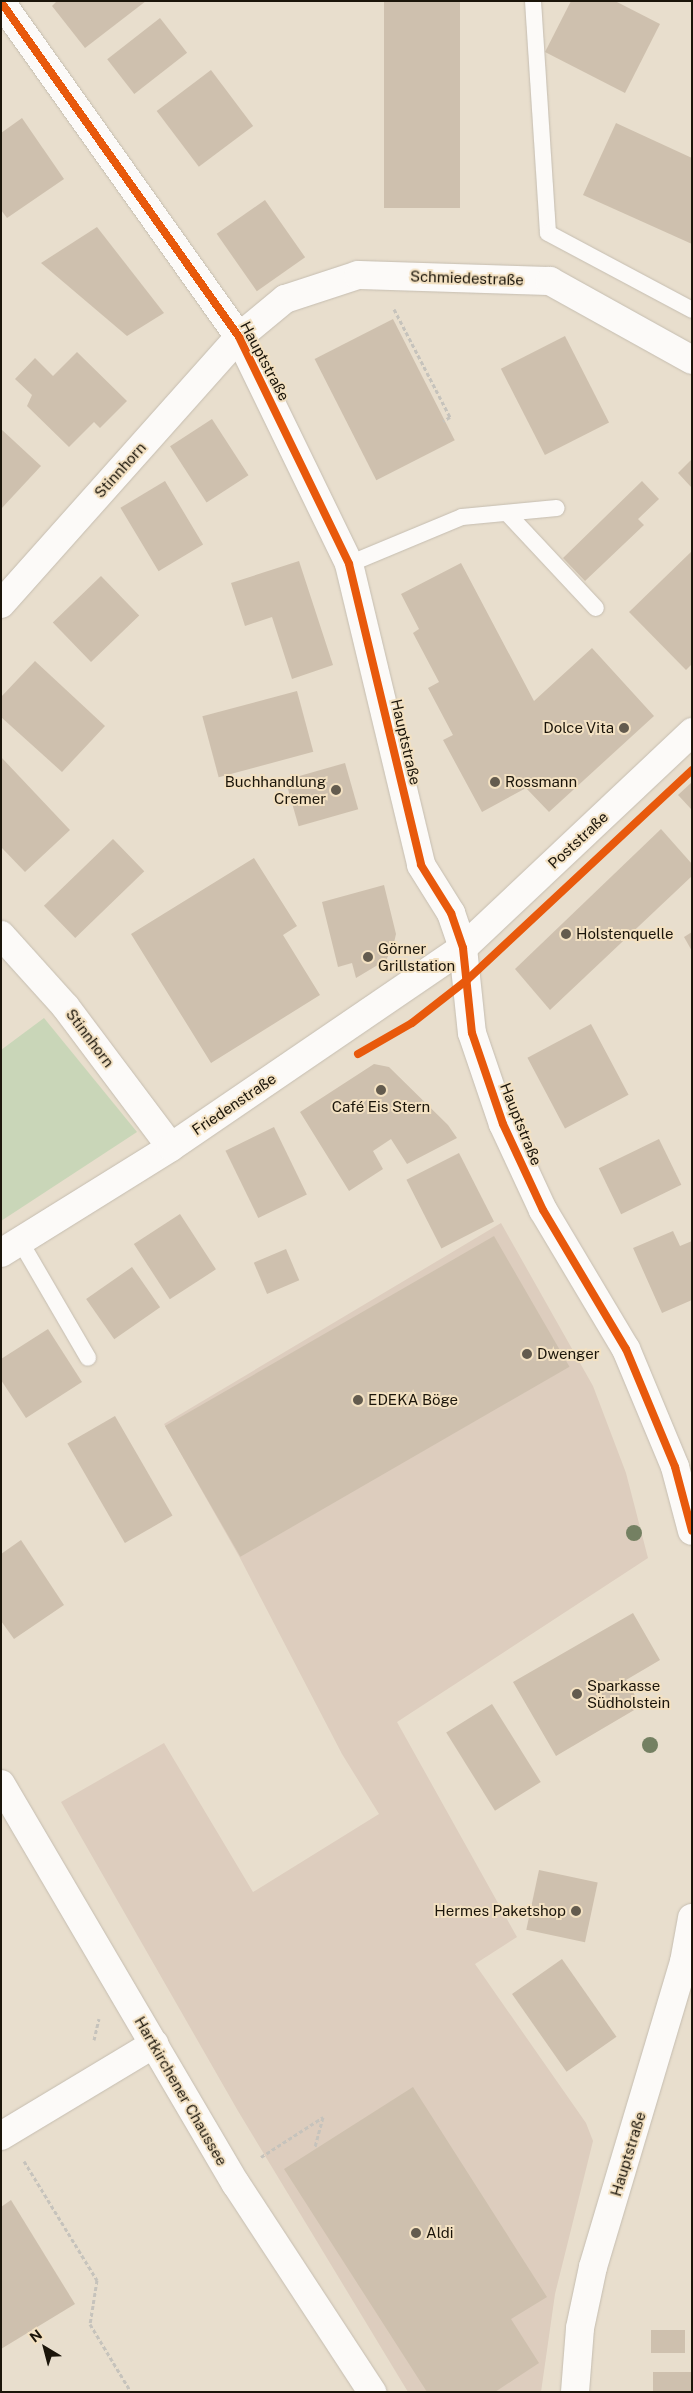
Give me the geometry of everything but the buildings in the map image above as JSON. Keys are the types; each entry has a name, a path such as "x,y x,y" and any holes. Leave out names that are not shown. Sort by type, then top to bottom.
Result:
{"street":[{"name":"Hauptstraße","path":"1,2 240,337 349,564 421,865 451,913 463,948 472,1033 503,1124 543,1210 626,1349 676,1467 692,1531"},
{"name":"Schmiedestraße","path":"240,337 285,299 358,275 550,281 692,360"},
{"name":"Stinnhorn","path":"1,604 240,337"},
{"name":"Poststraße","path":"463,948 692,732"},
{"name":"Stinnhorn","path":"1,935 65,1006 171,1147"},
{"name":"Friedenstraße","path":"11,1247 171,1147 463,948"},
{"name":"Hartkirchener Chaussee","path":"1,1784 236,2184 372,2392"},
{"name":"Hauptstraße","path":"575,2392 580,2328 593,2267 684,1962 692,1918"},
{"path":"4,2134 154,2044"}],"lane":[{"path":"533,1 548,233 692,310"},
{"path":"349,564 462,517 557,508"},
{"path":"507,513 596,608"},
{"path":"11,1247 88,1358"}],"path":[{"path":"377,276 450,418 444,421"},
{"path":"261,2157 323,2117 315,2148"},
{"path":"4,2134 97,2280 90,2324 131,2392"}],"shaded area":[{"path":"501,1223 593,1386 626,1473 648,1558 397,1722 517,1937 475,1964 586,2123 593,2141 555,2294 541,2392 408,2392 238,2111 61,1802 164,1743 253,1892 379,1814 342,1754 240,1558 164,1424"}],"green space":[{"path":"44,1018 137,1132 1,1221 1,1050"}],"cycle path":[{"path":"1,2 239,337 349,564 421,865 451,913 463,948 472,1033 503,1124 543,1210 626,1349 675,1467 692,1531"},
{"path":"358,1054 412,1023 467,980 692,770"}],"place":[{"name":"Dolce Vita","path":"624,728"},
{"name":"Rossmann","path":"495,782"},
{"name":"Buchhandlung Cremer","path":"336,790"},
{"name":"Holstenquelle","path":"566,934"},
{"name":"Görner Grillstation","path":"368,957"},
{"name":"Café Eis Stern","path":"381,1090"},
{"name":"Dwenger","path":"527,1354"},
{"name":"EDEKA Böge","path":"358,1400"},
{"name":"Sparkasse Südholstein","path":"577,1694"},
{"name":"Hermes Paketshop","path":"576,1911"},
{"name":"Aldi","path":"416,2233"}]}
